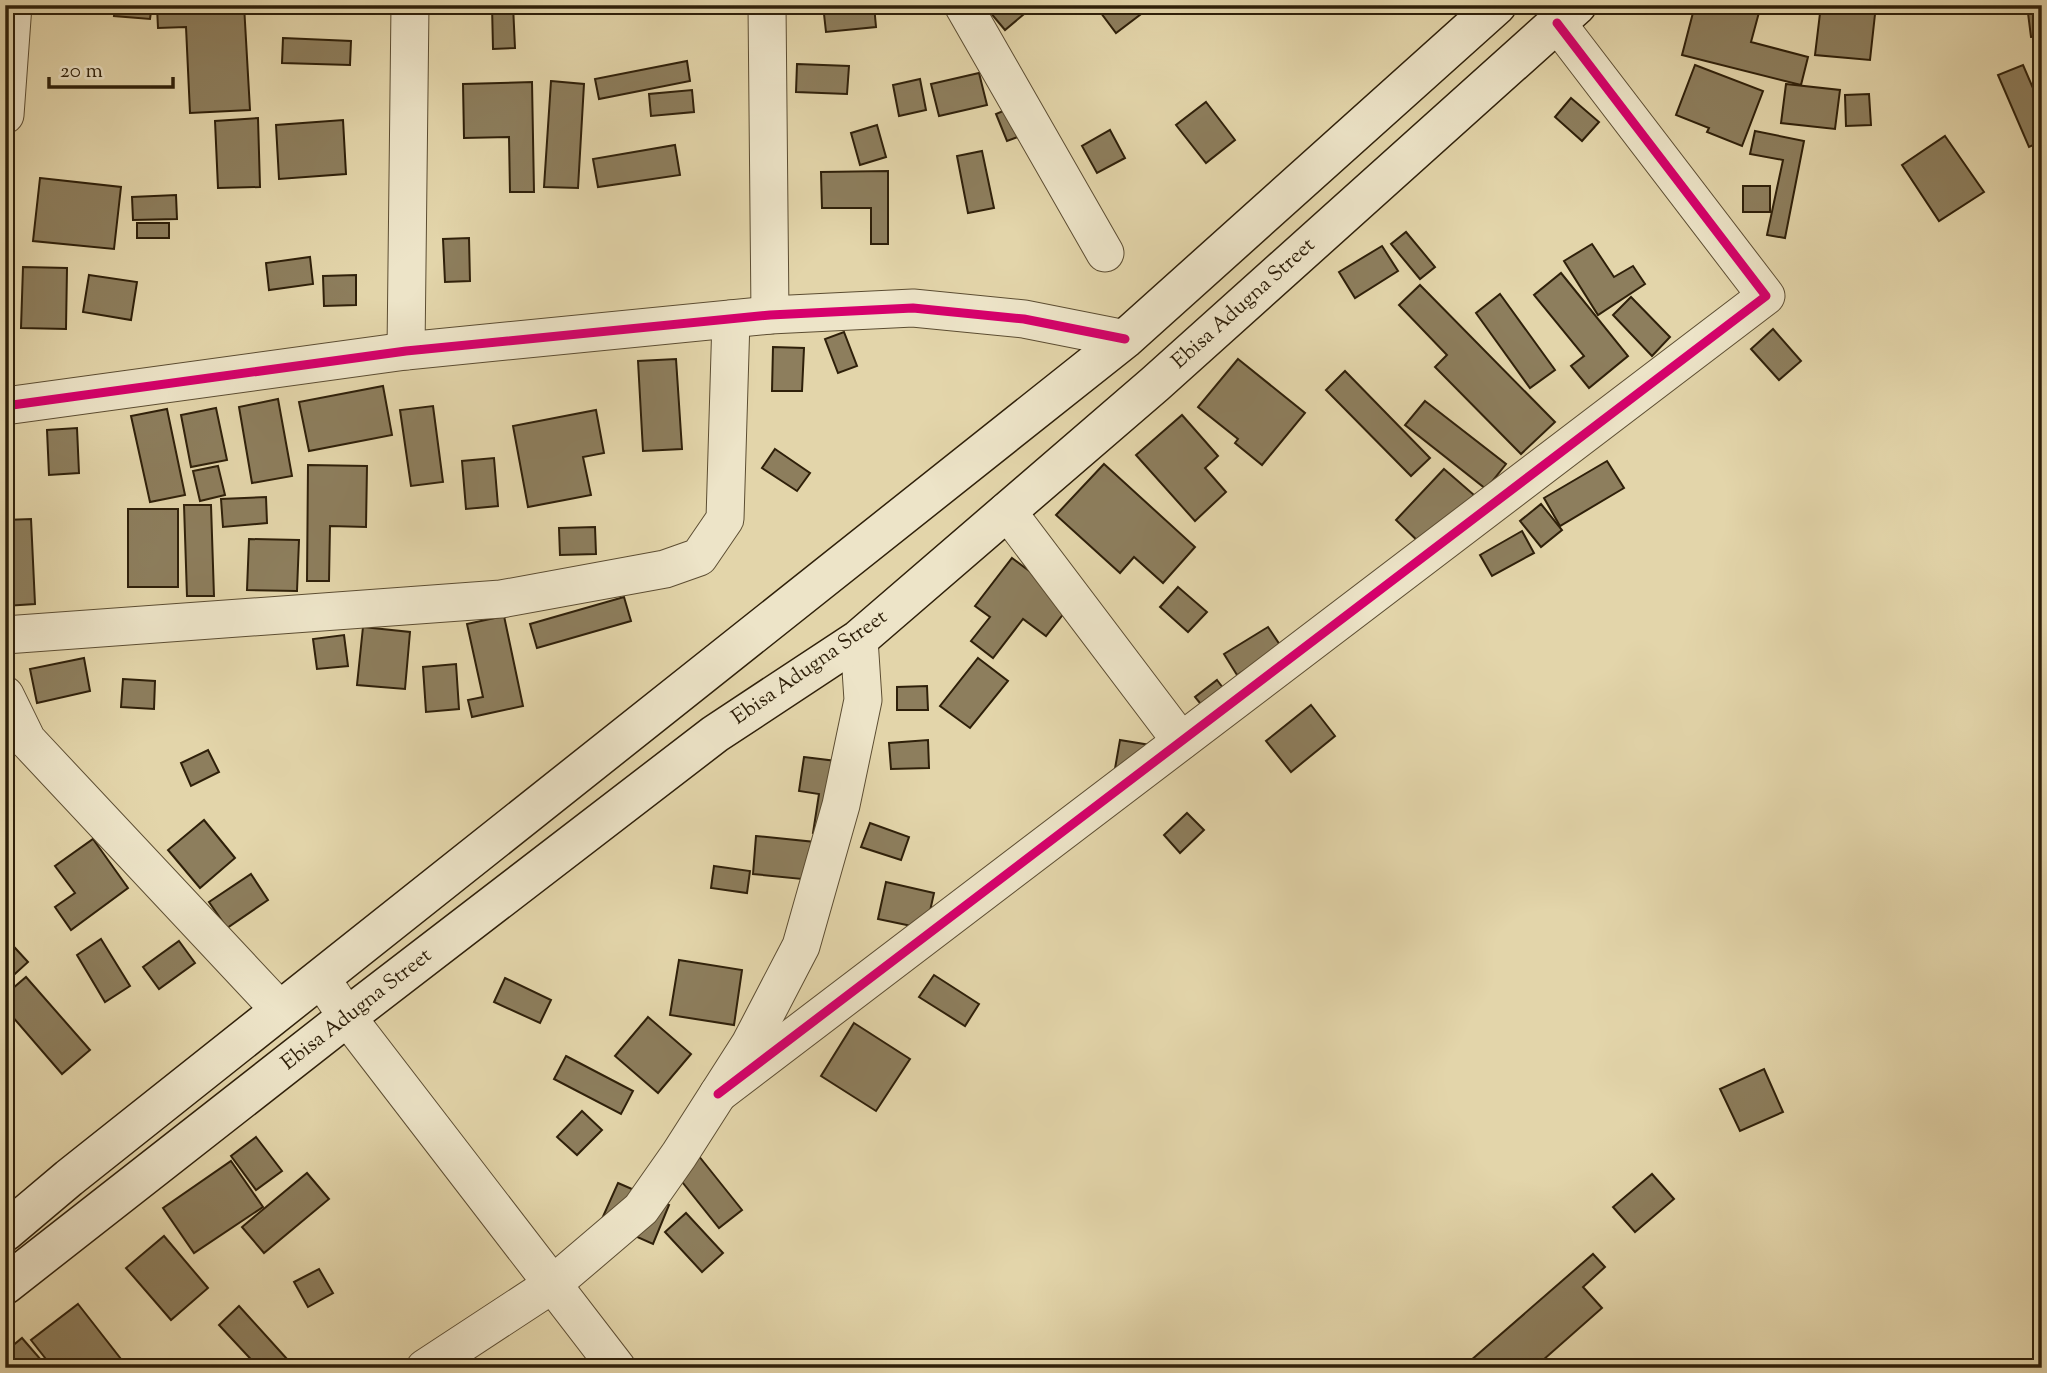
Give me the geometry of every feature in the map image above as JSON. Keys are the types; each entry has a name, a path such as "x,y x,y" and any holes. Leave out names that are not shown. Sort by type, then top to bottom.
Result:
{"main road":[{"path":"5,1232 69,1178 1125,339 1497,5"},
{"name":"Ebisa Adugna Street","path":"5,1285 715,734 859,639 1155,384 1567,14"}],"street":[{"path":"5,115 13,5"},
{"path":"406,351 410,5"},
{"path":"767,5 770,316"},
{"path":"963,5 1105,253"},
{"path":"718,1094 1766,296 1567,14"},
{"path":"5,406 406,351 770,316 913,308 1024,319 1125,339"},
{"path":"5,635 501,599 665,569 699,557 725,519 731,319"},
{"path":"1007,511 1181,741"},
{"path":"425,1368 553,1284 641,1209 750,1044 801,946 842,804 863,699 859,639"},
{"path":"5,695 16,747 280,1010"},
{"path":"321,978 347,1017 617,1368"}],"building":[{"path":"115,5 152,5 150,19 114,16"},
{"path":"244,5 250,110 190,113 186,27 158,28 157,7"},
{"path":"492,5 513,5 515,48 493,49"},
{"path":"823,5 874,5 876,27 826,32"},
{"path":"984,5 1027,5 1030,9 1005,30"},
{"path":"1095,5 1153,5 1116,33"},
{"path":"1695,5 1761,5 1751,42 1808,57 1801,85 1682,55"},
{"path":"1821,5 1876,5 1870,60 1815,55"},
{"path":"2027,5 2042,5 2042,36 2031,37"},
{"path":"283,38 351,41 350,65 282,63"},
{"path":"687,61 690,81 599,99 595,79"},
{"path":"797,64 849,66 847,94 796,92"},
{"path":"1695,65 1763,91 1742,146 1707,132 1709,128 1676,115"},
{"path":"2023,65 2042,109 2042,141 2029,147 1998,75"},
{"path":"979,73 987,105 939,116 931,84"},
{"path":"920,79 926,110 899,116 893,85"},
{"path":"551,81 584,84 578,188 544,187"},
{"path":"532,82 534,192 510,192 509,137 464,138 463,84"},
{"path":"1786,84 1840,90 1835,129 1781,123"},
{"path":"692,90 694,112 651,116 649,94"},
{"path":"1869,94 1871,125 1846,126 1845,95"},
{"path":"1571,98 1599,122 1582,141 1555,117"},
{"path":"1206,102 1235,140 1206,163 1176,125"},
{"path":"1017,105 1028,133 1007,141 996,114"},
{"path":"258,118 260,187 218,188 215,121"},
{"path":"343,120 346,174 279,179 276,125"},
{"path":"877,125 886,157 860,165 851,133"},
{"path":"1110,130 1125,158 1097,173 1082,146"},
{"path":"1755,131 1804,141 1785,238 1767,235 1783,160 1750,154"},
{"path":"1945,136 1984,192 1939,221 1902,165"},
{"path":"675,145 680,175 598,187 593,159"},
{"path":"982,151 994,208 968,213 957,156"},
{"path":"888,171 888,244 871,244 871,208 822,208 821,172"},
{"path":"40,178 121,187 114,249 33,241"},
{"path":"1743,186 1770,186 1770,212 1743,212"},
{"path":"176,195 177,219 133,220 132,197"},
{"path":"137,223 169,223 169,238 137,238"},
{"path":"1406,232 1435,267 1420,279 1391,244"},
{"path":"469,238 470,281 445,282 443,239"},
{"path":"1592,244 1614,277 1633,266 1645,284 1598,315 1564,261"},
{"path":"1382,246 1398,271 1355,298 1339,272"},
{"path":"310,257 313,284 269,290 266,263"},
{"path":"23,267 67,268 66,329 21,328"},
{"path":"1561,273 1628,356 1589,388 1571,366 1584,356 1534,295"},
{"path":"89,275 137,282 131,320 83,312"},
{"path":"356,275 356,305 324,306 323,276"},
{"path":"1420,285 1555,422 1521,454 1435,367 1447,355 1399,305"},
{"path":"1500,294 1555,370 1530,388 1476,313"},
{"path":"1631,297 1670,337 1652,356 1613,315"},
{"path":"1773,329 1801,361 1779,380 1751,349"},
{"path":"844,332 857,366 838,373 825,339"},
{"path":"773,347 804,348 802,391 772,391"},
{"path":"676,359 682,449 643,451 638,361"},
{"path":"1238,359 1305,413 1262,465 1235,443 1238,439 1198,407"},
{"path":"1345,371 1430,458 1411,476 1326,390"},
{"path":"383,386 392,435 309,451 299,402"},
{"path":"278,399 292,476 252,483 239,407"},
{"path":"1425,401 1506,464 1486,489 1405,425"},
{"path":"433,406 443,482 411,486 400,410"},
{"path":"216,408 227,460 191,467 181,415"},
{"path":"167,409 185,495 150,502 131,416"},
{"path":"596,410 604,453 583,457 591,495 528,507 513,426"},
{"path":"1182,415 1218,456 1205,468 1226,492 1195,521 1136,455"},
{"path":"77,428 79,473 49,475 47,430"},
{"path":"775,449 810,473 797,491 762,468"},
{"path":"494,458 498,506 466,509 462,461"},
{"path":"1607,461 1624,488 1560,526 1544,498"},
{"path":"1104,464 1195,547 1163,583 1134,557 1120,573 1056,515"},
{"path":"308,465 367,466 366,527 330,526 329,581 307,581"},
{"path":"218,466 225,495 200,501 193,471"},
{"path":"1444,469 1474,495 1425,548 1396,520"},
{"path":"266,497 267,523 223,527 221,499"},
{"path":"1541,504 1562,530 1541,547 1520,521"},
{"path":"184,505 211,505 214,596 187,596"},
{"path":"128,509 178,509 178,587 128,587"},
{"path":"31,519 35,604 5,606 5,520"},
{"path":"595,527 596,554 560,555 559,528"},
{"path":"1522,531 1534,553 1492,576 1480,555"},
{"path":"249,539 299,540 297,591 247,590"},
{"path":"1012,558 1072,603 1046,636 1023,619 993,658 971,641 990,617 975,606"},
{"path":"1178,587 1207,612 1188,632 1160,607"},
{"path":"624,597 631,621 537,648 530,624"},
{"path":"504,616 523,706 472,717 468,700 483,697 467,624"},
{"path":"363,627 410,632 405,689 357,685"},
{"path":"1268,627 1282,648 1237,675 1224,654"},
{"path":"344,635 348,666 317,669 313,639"},
{"path":"84,658 90,691 37,703 30,669"},
{"path":"978,658 1008,681 970,728 940,706"},
{"path":"456,664 459,709 426,712 423,667"},
{"path":"123,679 155,681 154,709 121,707"},
{"path":"1217,680 1233,701 1212,718 1195,697"},
{"path":"927,686 928,710 897,710 897,687"},
{"path":"1311,705 1335,736 1291,772 1266,741"},
{"path":"928,740 929,768 891,769 889,743"},
{"path":"1120,740 1150,745 1113,780"},
{"path":"208,750 219,772 191,786 181,763"},
{"path":"804,757 836,761 838,837 813,833 819,794 799,791"},
{"path":"1187,813 1204,830 1180,853 1164,835"},
{"path":"204,820 235,858 200,888 168,850"},
{"path":"870,823 909,837 901,860 861,847"},
{"path":"756,836 815,842 812,880 753,874"},
{"path":"93,839 128,888 71,930 55,907 75,893 55,866"},
{"path":"714,866 750,871 747,893 711,888"},
{"path":"251,874 268,900 227,928 209,902"},
{"path":"886,882 934,893 926,929 878,919"},
{"path":"5,937 28,962 5,983"},
{"path":"101,939 130,986 105,1002 77,955"},
{"path":"179,941 195,963 159,989 143,967"},
{"path":"679,960 742,970 734,1025 670,1015"},
{"path":"934,975 979,1004 965,1026 919,997"},
{"path":"26,977 90,1050 62,1074 5,1008 5,995"},
{"path":"505,978 551,1000 540,1023 494,1002"},
{"path":"648,1017 691,1054 658,1093 615,1056"},
{"path":"854,1023 910,1059 876,1111 821,1076"},
{"path":"566,1056 633,1091 621,1114 554,1079"},
{"path":"1764,1069 1783,1112 1740,1131 1720,1089"},
{"path":"582,1111 602,1130 577,1155 557,1137"},
{"path":"256,1137 282,1171 256,1190 231,1156"},
{"path":"698,1155 742,1210 719,1228 675,1173"},
{"path":"231,1161 263,1207 194,1253 163,1208"},
{"path":"307,1173 329,1199 264,1253 242,1227"},
{"path":"1652,1174 1674,1199 1635,1232 1613,1207"},
{"path":"618,1183 669,1205 653,1244 601,1221"},
{"path":"686,1213 723,1253 702,1272 665,1232"},
{"path":"164,1236 208,1288 171,1320 126,1268"},
{"path":"1593,1254 1605,1267 1583,1287 1602,1308 1534,1368 1462,1368"},
{"path":"319,1269 333,1293 308,1307 294,1282"},
{"path":"78,1304 128,1368 53,1368 31,1340"},
{"path":"239,1306 287,1359 277,1368 259,1368 219,1325"},
{"path":"22,1338 48,1368 5,1368 5,1352"}],"cycle path":[{"path":"718,1094 1766,296 1557,23"},
{"path":"5,406 406,351 770,315 913,308 1024,319 1125,339"}]}
